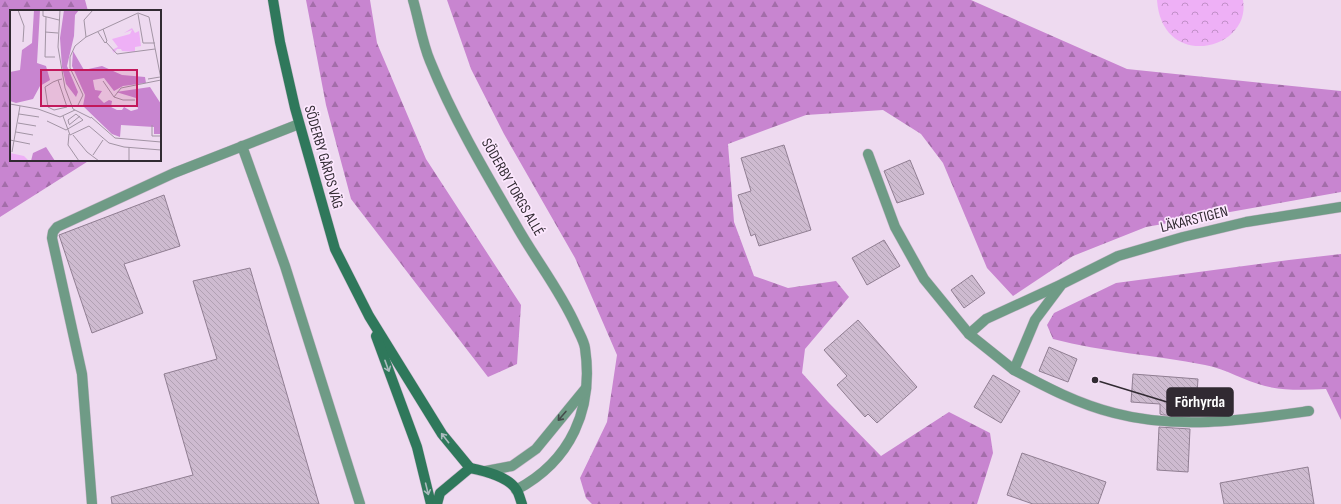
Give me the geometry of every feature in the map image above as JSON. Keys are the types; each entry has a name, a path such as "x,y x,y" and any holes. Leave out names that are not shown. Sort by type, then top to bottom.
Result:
{"main road":[{"name":"SÖDERBY GÅRDS VÄG","path":"273,0 280,42 299,124 335,249 369,316 442,434 470,468"},
{"name":"SÖDERBY GÅRDS VÄG","path":"369,316 417,447 431,504"},
{"path":"437,504 440,493 470,468 486,471 510,483 516,490 522,504"}],"street":[{"name":"SÖDERBY TORGS ALLÉ","path":"413,0 429,60 452,111 516,226 570,314 585,347 587,386 582,416 568,444 543,472 531,482 516,490"},
{"path":"92,504 82,374 52,238 53,232 57,227 174,173 299,124"},
{"path":"242,146 284,266 360,504"},
{"path":"868,154 895,227 924,279 969,334 1014,370 1063,395 1113,413 1145,420 1187,423 1236,421 1309,411"},
{"name":"LÄKARSTIGEN","path":"969,334 986,319 1118,256 1183,237 1246,222 1341,207"},
{"name":"LÄKARSTIGEN","path":"1014,370 1035,320 1062,284"},
{"path":"486,471 512,466 536,449 587,386"}],"green space":[{"path":"0,0 85,0 88,10 10,10 10,161 88,161 0,217"},
{"path":"306,0 370,0 377,43 426,159 521,305 517,364 488,377 351,199 326,105"},
{"path":"447,0 971,0 1127,69 1341,91 1341,192 1146,227 1073,256 1013,296 987,268 943,163 921,134 883,110 806,115 728,144 734,222 754,276 788,288 836,281 849,297 805,349 802,373 881,456 949,412 990,433 993,453 977,504 592,504 586,498 580,478 607,422 617,355 575,258 504,134 471,69"},
{"path":"1157,0 1243,0 1242,17 1234,31 1221,41 1205,46 1189,45 1174,37 1162,23"},
{"path":"1341,254 1341,420 1326,389 1295,390 1273,388 1205,365 1110,350 1053,339 1047,325 1054,313 1116,283"}],"building":[{"path":"784,145 811,230 759,246 755,234 751,236 738,195 751,191 741,158"},
{"path":"910,160 924,194 897,203 884,171"},
{"path":"164,195 180,246 124,264 143,313 92,333 59,235"},
{"path":"884,240 900,266 867,285 852,258"},
{"path":"250,268 319,504 112,504 111,497 193,475 164,374 217,359 193,281"},
{"path":"972,275 985,293 964,308 951,290"},
{"path":"858,320 917,387 877,423 868,414 865,417 837,385 847,376 824,350"},
{"path":"1049,347 1077,359 1068,382 1039,371"},
{"path":"1133,374 1198,379 1196,407 1190,406 1190,416 1163,415 1160,414 1160,404 1131,402"},
{"path":"993,375 1020,391 1001,423 974,407"},
{"path":"1159,427 1190,429 1188,472 1157,470"},
{"path":"1022,453 1106,482 1098,504 1033,504 1007,495"},
{"path":"1308,467 1314,504 1224,504 1220,483"}],"place":[{"name":"Förhyrda","path":"1095,380"}]}
